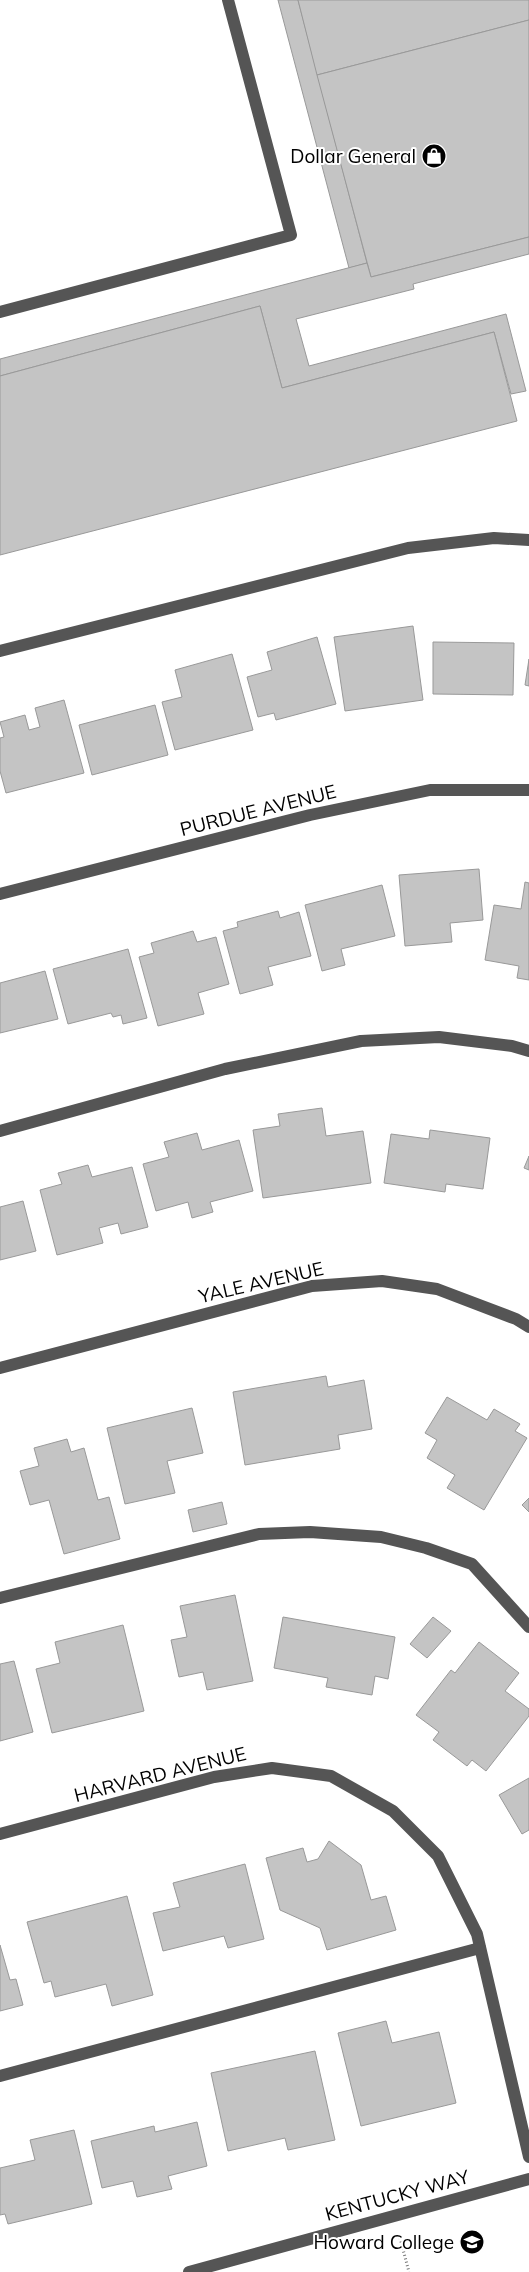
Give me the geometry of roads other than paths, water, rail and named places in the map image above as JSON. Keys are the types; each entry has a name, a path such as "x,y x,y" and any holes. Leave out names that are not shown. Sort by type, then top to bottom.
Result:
{"street":[{"path":"0,312 291,235 228,0"},
{"path":"0,651 408,548 494,538 529,540"},
{"name":"PURDUE AVENUE","path":"0,894 310,815 430,790 529,790"},
{"path":"0,1131 225,1069 361,1041 439,1037 512,1046 529,1051"},
{"name":"YALE AVENUE","path":"0,1368 312,1286 382,1282 438,1289 516,1319 529,1327"},
{"path":"0,1598 259,1534 310,1532 381,1538 426,1548 472,1564 529,1627"},
{"name":"HARVARD AVENUE","path":"0,1834 214,1777 272,1768 331,1776 393,1812 438,1856 476,1934 529,2156"},
{"path":"0,2076 480,1948"},
{"name":"KENTUCKY WAY","path":"189,2272 529,2179"}],"place":[{"name":"Dollar General","path":"434,156"},
{"name":"Howard College","path":"472,2242"}]}
